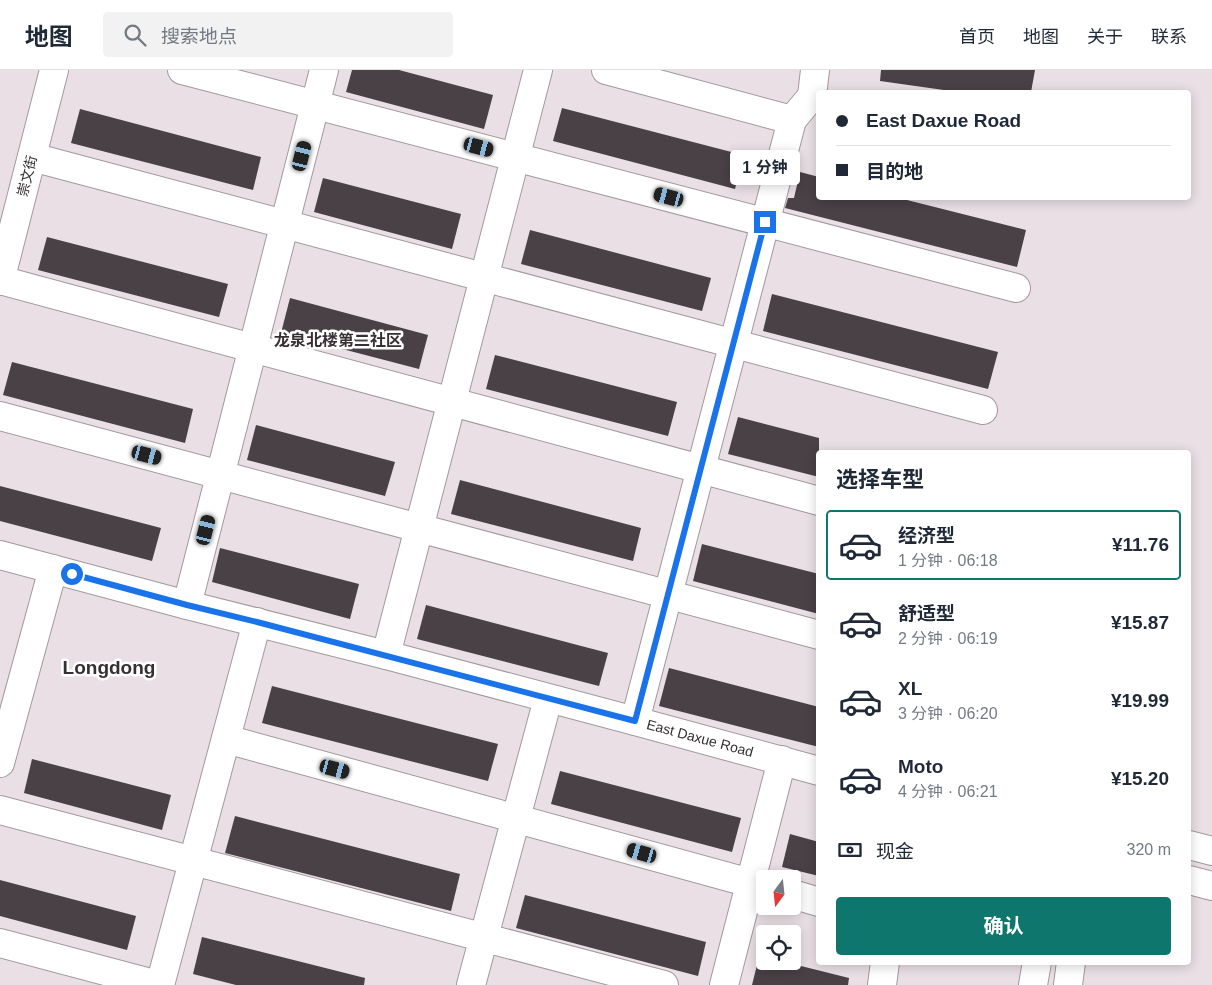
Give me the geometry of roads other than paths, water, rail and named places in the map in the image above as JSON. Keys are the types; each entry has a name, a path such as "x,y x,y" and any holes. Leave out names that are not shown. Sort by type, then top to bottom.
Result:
{"street":[{"name":"崇文街","path":"0,281 54,70"},
{"path":"182,70 1016,288"},
{"path":"187,605 324,70"},
{"path":"386,655 538,70"},
{"path":"606,70 792,120"},
{"path":"635,721 792,120 812,96 815,70"},
{"path":"32,157 983,410"},
{"path":"0,281 816,499"},
{"path":"0,416 816,634"},
{"name":"East Daxue Road","path":"0,555 187,605 386,655 816,770"},
{"path":"0,763 10,686 53,569"},
{"path":"0,943 159,985 257,622"},
{"path":"471,985 548,699"},
{"path":"226,739 756,884"},
{"path":"761,870 782,760"},
{"path":"0,810 664,985"},
{"path":"1191,846 1212,851"},
{"path":"1191,881 1212,886"},
{"path":"724,985 756,891"},
{"path":"801,897 816,901"},
{"path":"882,985 885,965"},
{"path":"1034,985 1037,965"},
{"path":"1068,985 1071,965"}],"district":[{"name":"龙泉北楼第二社区","path":"338,340"},
{"name":"Longdong","path":"109,667"}]}
